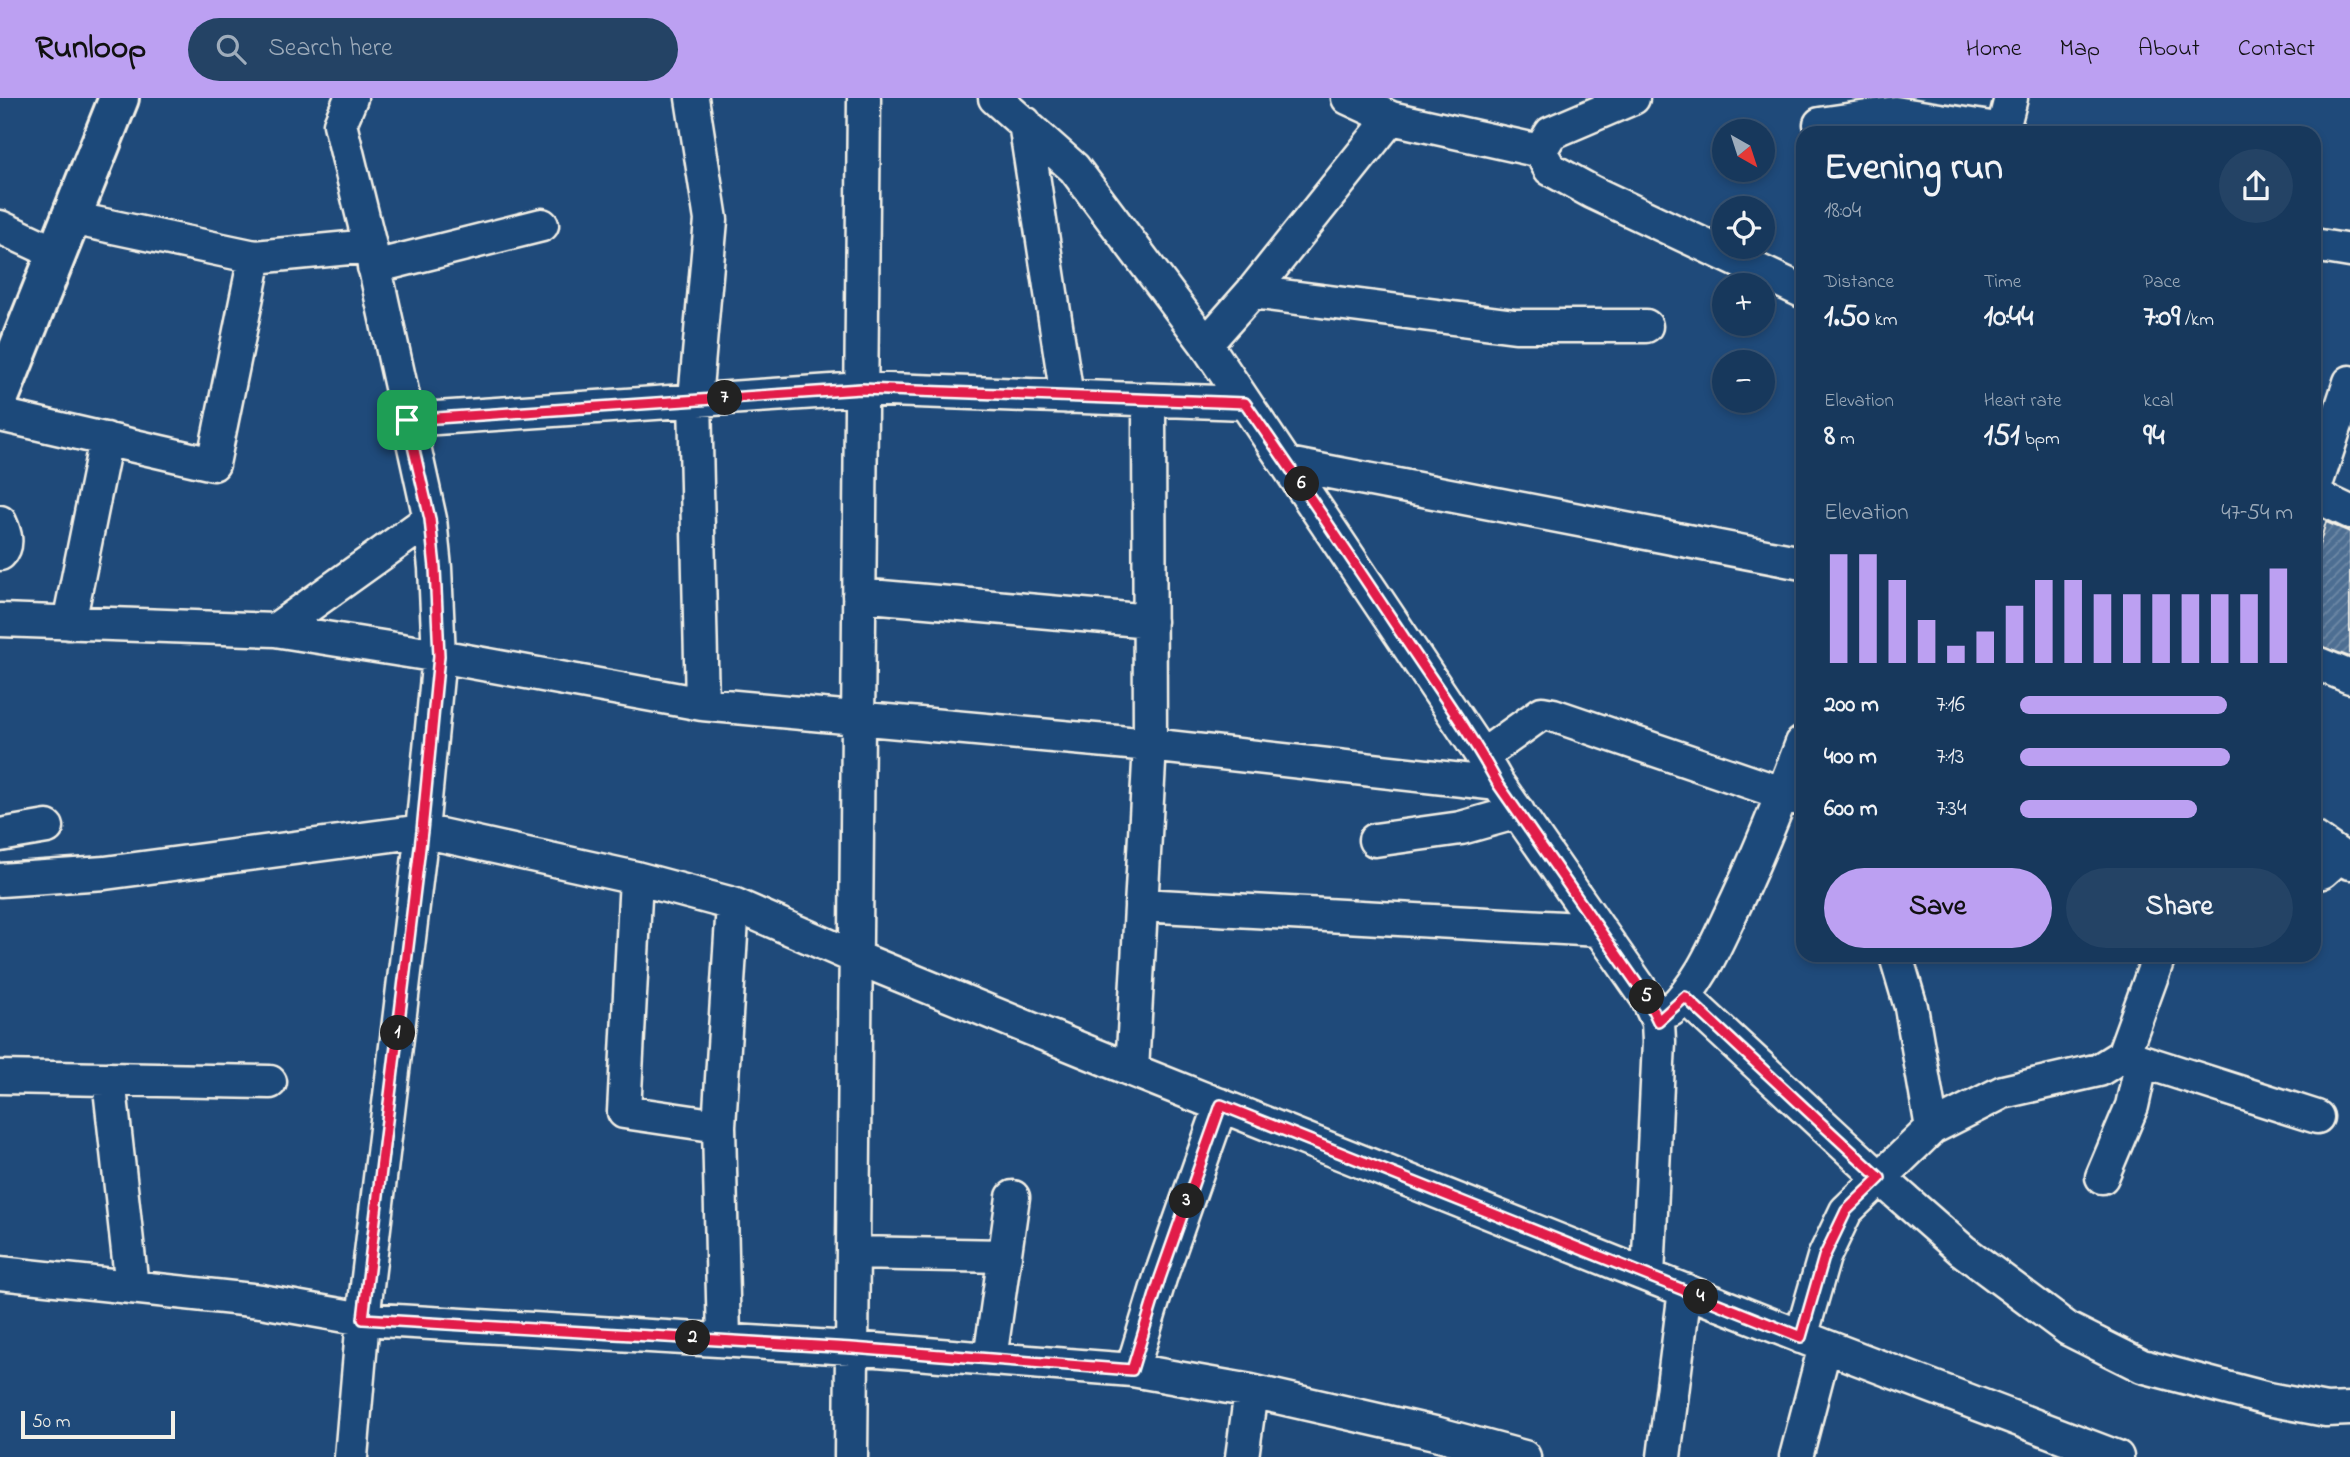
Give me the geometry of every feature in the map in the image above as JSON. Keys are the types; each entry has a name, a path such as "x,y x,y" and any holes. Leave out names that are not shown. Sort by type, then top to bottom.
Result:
{"main road":[{"path":"0,395 119,98"}],"street":[{"path":"351,98 340,124 430,519 439,656 422,831 363,1319 351,1457"},
{"path":"691,98 711,220 695,400 702,704"},
{"path":"850,1457 864,98"},
{"path":"995,98 1074,168 1206,344 1482,755 1498,784 1647,998 1658,1021 1659,1042 1648,1276"},
{"path":"1541,151 1551,133 1633,98"},
{"path":"2004,126 2011,98"},
{"path":"1353,99 1391,118 1541,151"},
{"path":"1820,124 1895,113 1973,126"},
{"path":"1206,344 1252,292 1391,118"},
{"path":"1024,123 1067,397"},
{"path":"1541,151 1550,169 1592,192 1796,288"},
{"path":"71,218 255,257 372,256 542,225"},
{"path":"0,226 56,253"},
{"path":"2321,246 2350,251"},
{"path":"0,415 213,464 255,257"},
{"path":"1252,292 1515,326 1646,326"},
{"path":"2321,471 2350,382"},
{"path":"407,420 861,389 1245,403"},
{"path":"1132,1070 1150,745 1149,401"},
{"path":"69,623 106,439"},
{"path":"1288,464 1796,562"},
{"path":"2321,497 2350,512"},
{"path":"275,630 430,519"},
{"path":"0,522 5,533 5,549 0,554"},
{"path":"859,596 1150,621"},
{"path":"0,620 275,630 439,656 702,704 1150,745 1498,784"},
{"path":"2321,665 2350,677"},
{"path":"1482,755 1542,713 1793,796"},
{"path":"1658,1021 1685,997 1716,945 1762,849 1793,796 1796,778"},
{"path":"1375,840 1461,828 1518,812"},
{"path":"0,835 47,827"},
{"path":"0,880 105,873 422,831 636,878 733,904 1132,1070 1813,1342 2117,1457"},
{"path":"2321,847 2334,865"},
{"path":"636,878 624,1112 719,1126"},
{"path":"724,1340 719,1126 733,904"},
{"path":"1141,905 1600,930"},
{"path":"1898,962 1911,1007 1933,1128"},
{"path":"2102,1178 2132,1106 2132,1058 2157,962"},
{"path":"1685,997 1880,1178 1962,1250 2068,1329 2142,1366 2268,1399 2338,1410 2350,1430"},
{"path":"1796,1457 1824,1257 1846,1211 1933,1128 2003,1092 2099,1070 2132,1058 2317,1117"},
{"path":"0,1077 270,1082"},
{"path":"109,1079 132,1287"},
{"path":"1132,1370 1160,1278 1221,1105"},
{"path":"990,1359 1013,1197"},
{"path":"853,1253 1005,1256"},
{"path":"0,1273 261,1301 363,1319 852,1348 1132,1370 1251,1391 1436,1433 1524,1457"},
{"path":"1664,1457 1685,1290"},
{"path":"1242,1457 1251,1391"}],"building":[{"path":"2326,522 2350,532 2350,657 2321,647 2321,539"}],"route":[{"path":"861,389 1245,403 1434,682 1498,784 1647,998 1658,1021 1685,997 1880,1178 1846,1211 1824,1257 1801,1337 1221,1105 1160,1278 1132,1370 852,1348 363,1319 422,831 439,656 430,519 407,420 861,389"}]}
